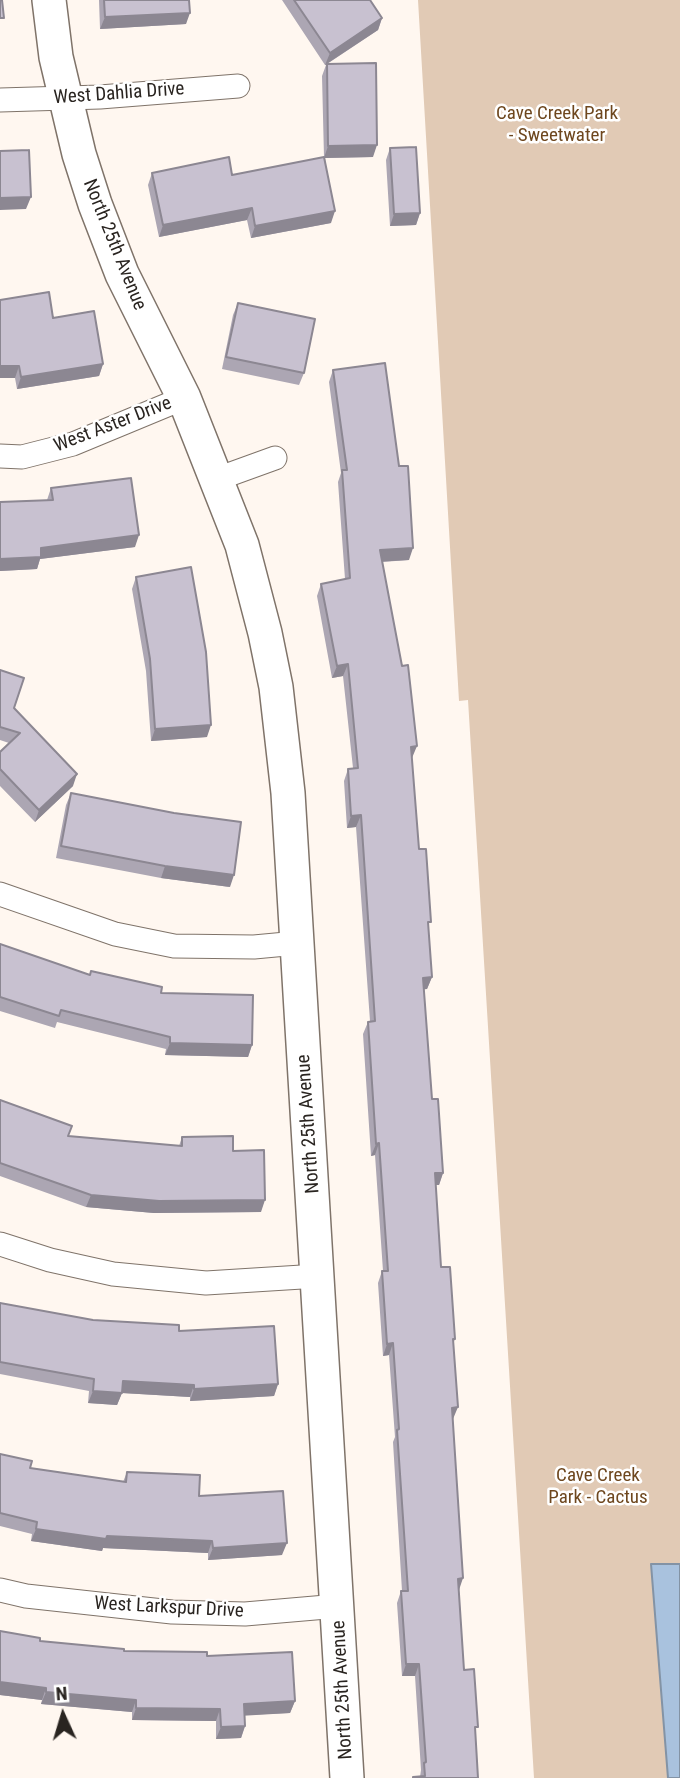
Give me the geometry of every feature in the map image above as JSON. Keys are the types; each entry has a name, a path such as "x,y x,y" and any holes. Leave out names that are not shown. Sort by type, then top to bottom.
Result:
{"street":[{"name":"North 25th Avenue","path":"49,0 66,98 79,154 95,204 122,274 184,398 242,545 265,633 275,687 288,782 347,1778"},
{"name":"West Dahlia Drive","path":"0,100 238,86"},
{"name":"West Aster Drive","path":"0,456 22,457 73,444 184,398"},
{"path":"217,479 275,458"},
{"path":"0,894 115,934 174,946 254,947 297,943"},
{"path":"0,1244 50,1260 113,1274 206,1283 318,1276"},
{"name":"West Larkspur Drive","path":"0,1590 26,1596 172,1612 245,1614 338,1606"}],"green space":[{"name":"Cave Creek Park - Sweetwater","path":"418,0 680,0 680,1778 534,1778 468,700 459,701"}],"water":[{"path":"651,1564 680,1564 680,1778 668,1778"}],"building":[{"path":"2,0 4,18 0,18"},
{"path":"104,0 189,0 190,13 105,17"},
{"path":"294,0 370,0 382,18 330,53"},
{"path":"376,63 377,145 328,146 327,64"},
{"path":"416,147 420,213 394,214 390,148"},
{"path":"29,150 31,197 0,198 0,151"},
{"path":"229,157 232,175 324,157 335,211 255,226 252,208 163,225 152,173"},
{"path":"49,292 53,318 94,311 103,364 21,377 19,366 0,366 0,300"},
{"path":"238,303 315,319 304,373 226,357"},
{"path":"385,363 399,466 408,466 413,548 380,550 402,666 408,665 417,746 411,747 419,849 426,849 432,977 423,978 432,1099 438,1099 443,1173 435,1173 441,1267 450,1267 455,1339 458,1407 452,1408 463,1578 458,1579 464,1670 474,1669 478,1778 413,1778 425,1776 426,1762 419,1664 406,1664 401,1591 408,1591 399,1429 393,1343 387,1344 382,1271 388,1271 368,1022 375,1021 361,815 351,816 348,769 358,768 348,664 337,666 321,584 350,578 342,470 347,470 333,370"},
{"path":"131,478 139,535 41,548 41,557 0,559 0,502 53,500 51,488"},
{"path":"191,567 206,652 211,725 155,729 150,659 136,577"},
{"path":"0,670 24,678 14,708 77,774 39,810 0,769 0,752 20,733 0,727"},
{"path":"71,793 174,813 241,822 234,875 165,866 61,846"},
{"path":"0,944 90,975 91,971 162,987 161,993 253,995 252,1045 170,1043 170,1037 61,1010 59,1016 0,997"},
{"path":"0,1100 72,1126 68,1136 182,1146 182,1137 233,1136 233,1151 264,1150 265,1200 159,1201 91,1195 0,1163"},
{"path":"0,1303 93,1320 179,1325 179,1331 274,1326 278,1384 194,1389 194,1385 123,1381 122,1393 93,1391 94,1379 0,1362"},
{"path":"0,1454 32,1461 30,1468 126,1482 127,1472 200,1475 199,1496 283,1491 287,1543 213,1548 212,1541 107,1536 106,1539 36,1529 37,1522 0,1513"},
{"path":"0,1631 40,1638 40,1641 124,1651 207,1652 207,1656 292,1652 295,1701 244,1704 245,1726 221,1727 220,1709 136,1708 136,1700 46,1692 46,1688 0,1682"}],"park label":[{"name":"Cave Creek Park - Cactus","path":"598,1487"}]}
